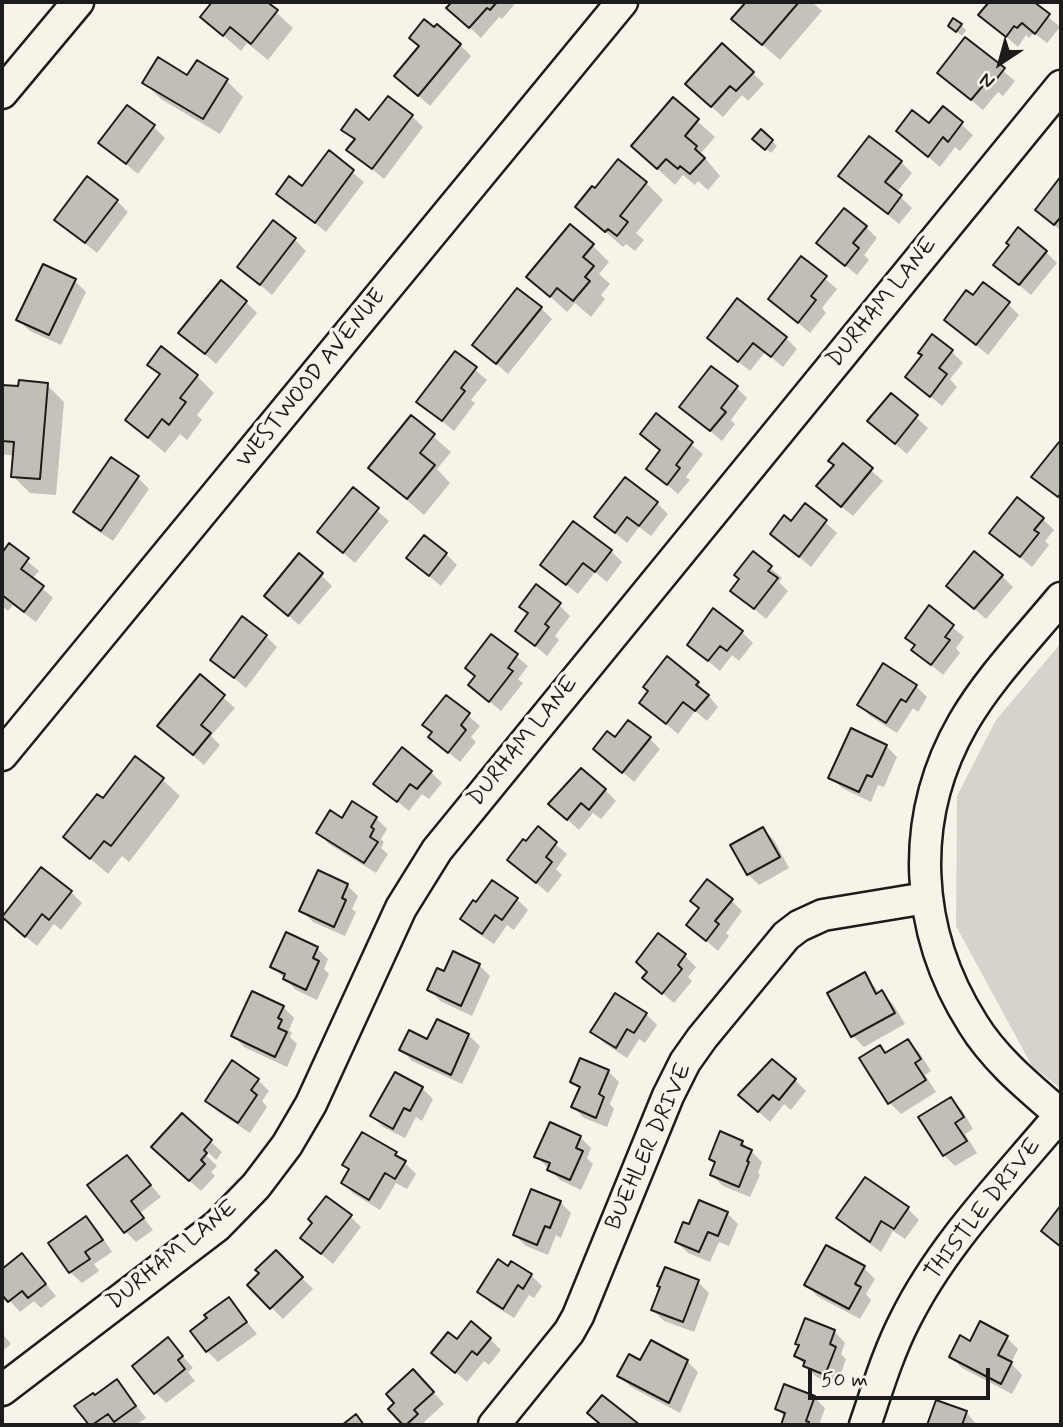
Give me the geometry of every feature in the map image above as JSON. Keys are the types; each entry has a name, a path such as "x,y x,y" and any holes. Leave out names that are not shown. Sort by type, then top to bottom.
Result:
{"street":[{"path":"2,93 78,2"},
{"name":"WESTWOOD AVENUE","path":"2,755 622,2"},
{"name":"DURHAM LANE","path":"2,1390 217,1226 256,1186 287,1145 311,1104 401,908 437,850 1061,88"},
{"path":"1061,598 986,690 957,735 937,782 927,825 924,872 926,898 942,963 974,1026 1001,1060 1061,1115"},
{"name":"BUEHLER DRIVE","path":"494,1425 569,1332 685,1062 753,975 786,936 799,926 823,915 926,898"},
{"name":"THISTLE DRIVE","path":"865,1425 904,1321 930,1275 953,1242 1061,1115"}],"shaded area":[{"path":"1061,643 1061,1089 1032,1066 956,926 957,796 996,720"}],"building":[{"path":"212,2 267,2 278,10 251,44 230,27 223,36 200,17"},
{"path":"452,2 497,2 490,10 487,8 469,28 446,8"},
{"path":"746,2 799,2 762,45 731,19"},
{"path":"989,2 1034,2 1050,14 1035,34 1022,23 1017,28 1014,26 1006,37 978,15"},
{"path":"953,18 962,24 956,32 948,26"},
{"path":"424,19 434,27 437,24 461,44 418,96 394,76 419,46 409,38"},
{"path":"965,37 1005,68 991,86 986,82 971,100 937,73"},
{"path":"722,43 754,72 736,91 730,86 711,107 685,84"},
{"path":"158,57 187,75 197,60 228,79 203,119 142,83"},
{"path":"388,96 413,115 372,169 346,150 355,139 341,130 356,109 369,120"},
{"path":"673,97 699,119 685,136 697,146 695,149 705,158 690,174 680,166 678,169 666,159 657,169 631,146"},
{"path":"127,105 155,125 126,164 98,143"},
{"path":"943,106 963,122 948,142 943,137 928,157 896,131 912,110 929,123"},
{"path":"761,129 773,140 765,150 752,139"},
{"path":"869,136 902,161 885,182 902,195 888,214 838,176"},
{"path":"329,150 354,170 315,223 276,194 289,176 302,186"},
{"path":"618,159 647,182 620,216 628,222 617,236 608,229 605,232 575,207 592,186 595,188"},
{"path":"87,176 118,200 85,243 54,220"},
{"path":"1061,176 1061,219 1054,225 1035,210"},
{"path":"844,208 867,226 853,243 859,248 845,266 816,243"},
{"path":"273,220 296,238 260,285 237,267"},
{"path":"570,224 594,244 583,257 594,266 585,277 590,281 573,301 557,288 550,297 526,277"},
{"path":"1018,227 1047,251 1019,285 993,265 1009,245 1006,243"},
{"path":"801,256 827,276 811,296 816,300 798,323 768,299"},
{"path":"43,264 76,279 49,335 16,320"},
{"path":"221,280 247,301 205,354 178,333"},
{"path":"983,282 1010,302 976,345 944,320 966,290 973,295"},
{"path":"517,288 542,307 496,364 472,345"},
{"path":"737,298 787,337 771,357 753,343 738,362 707,338"},
{"path":"932,334 953,350 939,368 947,374 930,397 905,377 922,355 918,353"},
{"path":"161,346 198,375 180,398 186,402 169,425 162,419 148,438 125,420 160,374 147,365"},
{"path":"455,351 477,367 461,388 465,391 442,421 416,402"},
{"path":"711,366 738,386 721,408 726,412 710,431 679,407"},
{"path":"19,380 48,383 40,479 11,477 14,442 2,441 2,385 18,386"},
{"path":"891,393 918,415 895,444 867,421"},
{"path":"656,413 693,442 676,465 680,468 667,485 646,469 660,450 640,434"},
{"path":"411,415 435,434 420,453 435,465 407,499 368,468"},
{"path":"1059,442 1061,493 1058,497 1031,477"},
{"path":"843,443 873,468 841,507 816,486 834,465 828,461"},
{"path":"111,457 139,476 101,531 73,512"},
{"path":"625,477 658,502 639,526 627,517 615,533 594,517"},
{"path":"353,487 379,508 343,553 317,532"},
{"path":"1017,497 1044,518 1034,530 1039,533 1020,557 989,533"},
{"path":"805,503 827,520 799,557 770,534 784,515 791,521"},
{"path":"573,521 612,550 595,572 583,563 566,585 540,565"},
{"path":"424,535 447,553 429,576 406,558"},
{"path":"9,543 29,558 21,569 44,586 24,612 2,595 2,553"},
{"path":"753,551 772,566 768,571 778,578 754,609 730,591 739,579 734,575"},
{"path":"974,551 1003,575 974,609 946,586"},
{"path":"299,553 323,573 288,616 264,596"},
{"path":"536,584 561,603 545,624 549,627 535,646 515,631 528,613 519,607"},
{"path":"929,605 954,625 945,637 950,640 931,665 911,650 915,645 905,638"},
{"path":"713,608 743,631 727,651 720,646 708,661 687,645"},
{"path":"242,616 267,635 234,678 210,660"},
{"path":"491,634 518,654 508,668 513,671 489,702 468,685 475,676 465,668"},
{"path":"667,656 699,682 696,685 709,695 695,711 683,702 666,724 639,703 648,691 643,687"},
{"path":"883,663 917,685 906,702 901,699 886,723 857,705"},
{"path":"200,674 225,695 201,725 211,733 193,755 157,726"},
{"path":"446,695 470,713 461,725 466,730 448,753 428,737 432,732 422,725"},
{"path":"628,720 651,737 622,773 593,749 607,731 615,737"},
{"path":"851,728 887,745 872,777 867,775 859,792 828,778"},
{"path":"402,747 432,771 417,789 410,784 397,802 373,784"},
{"path":"135,756 164,778 111,846 104,841 90,859 63,837 97,794 103,798"},
{"path":"581,768 606,789 589,810 581,803 567,820 548,804"},
{"path":"352,801 377,817 371,827 374,829 370,837 378,842 364,863 316,833 330,810 342,818"},
{"path":"538,826 557,842 546,857 552,862 536,883 507,860 523,839 526,841"},
{"path":"763,827 780,857 747,875 730,845"},
{"path":"41,867 72,891 49,920 42,914 25,937 2,917"},
{"path":"318,870 348,884 342,898 346,900 334,927 299,911"},
{"path":"707,879 733,899 715,921 719,924 706,941 686,925 699,908 690,901"},
{"path":"492,880 518,898 502,920 495,915 482,934 460,919"},
{"path":"286,932 318,947 313,958 319,961 306,990 283,979 285,974 270,967"},
{"path":"658,933 686,954 678,965 682,969 662,994 642,978 647,972 636,962"},
{"path":"453,951 480,964 461,1006 427,990 437,968 444,971"},
{"path":"865,972 876,994 882,990 895,1013 851,1037 827,993"},
{"path":"252,991 284,1006 278,1018 282,1020 278,1028 287,1032 275,1057 231,1036"},
{"path":"615,993 647,1013 634,1033 627,1029 616,1048 590,1032"},
{"path":"437,1019 469,1034 451,1075 399,1050 409,1030 427,1039"},
{"path":"908,1039 921,1059 915,1063 926,1080 888,1104 859,1058 880,1045 885,1053"},
{"path":"580,1058 609,1070 599,1094 604,1097 596,1118 571,1107 580,1087 570,1082"},
{"path":"772,1059 796,1079 779,1100 773,1095 758,1112 738,1095"},
{"path":"232,1060 259,1079 251,1090 257,1095 238,1123 205,1101"},
{"path":"395,1072 423,1087 410,1111 404,1108 393,1129 370,1116"},
{"path":"951,1097 964,1117 955,1123 967,1141 943,1156 918,1117"},
{"path":"182,1113 212,1140 204,1150 207,1153 201,1160 205,1164 189,1181 151,1147"},
{"path":"550,1122 581,1136 576,1148 583,1151 570,1180 547,1170 550,1163 534,1157"},
{"path":"720,1131 743,1141 741,1145 752,1150 739,1187 710,1175 715,1162 709,1159"},
{"path":"362,1132 397,1152 395,1155 406,1161 395,1179 385,1173 369,1200 341,1183 349,1169 342,1165"},
{"path":"127,1155 151,1185 131,1201 144,1218 124,1233 87,1185"},
{"path":"865,1177 909,1207 894,1229 881,1221 870,1242 836,1218"},
{"path":"531,1189 561,1201 550,1228 545,1226 537,1245 513,1235"},
{"path":"326,1196 352,1215 321,1254 300,1238 312,1223 308,1219"},
{"path":"699,1200 728,1212 718,1236 708,1232 699,1252 675,1242 683,1222 689,1224"},
{"path":"1061,1205 1061,1247 1041,1231"},
{"path":"86,1216 103,1240 85,1252 90,1259 69,1273 48,1243"},
{"path":"826,1245 865,1266 855,1284 861,1287 849,1309 804,1285"},
{"path":"276,1250 303,1277 270,1309 247,1285 259,1273 255,1270"},
{"path":"22,1253 46,1284 28,1298 22,1291 8,1302 2,1295 2,1269"},
{"path":"498,1259 508,1266 511,1261 532,1274 523,1289 518,1285 503,1309 477,1292"},
{"path":"665,1267 699,1280 683,1322 651,1310"},
{"path":"229,1297 247,1322 206,1352 190,1331 207,1318 204,1315"},
{"path":"805,1318 835,1330 830,1344 836,1347 825,1375 803,1366 805,1361 794,1356 799,1345 795,1344"},
{"path":"471,1321 491,1338 477,1355 472,1351 455,1373 431,1353 448,1332 457,1339"},
{"path":"980,1321 1008,1336 998,1355 1012,1362 1001,1384 949,1357 960,1335 970,1341"},
{"path":"168,1337 183,1356 178,1360 185,1369 154,1394 132,1366"},
{"path":"651,1340 688,1360 669,1403 617,1376 629,1354 640,1360"},
{"path":"413,1369 434,1392 414,1410 418,1414 403,1425 388,1409 394,1403 386,1394"},
{"path":"117,1379 136,1406 114,1422 108,1414 89,1425 74,1406"},
{"path":"784,1384 815,1396 806,1421 809,1422 808,1425 781,1425 785,1413 775,1409"},
{"path":"602,1395 640,1425 599,1425 587,1413"},
{"path":"936,1400 967,1411 962,1425 927,1425"},
{"path":"356,1414 364,1425 342,1425"}]}
